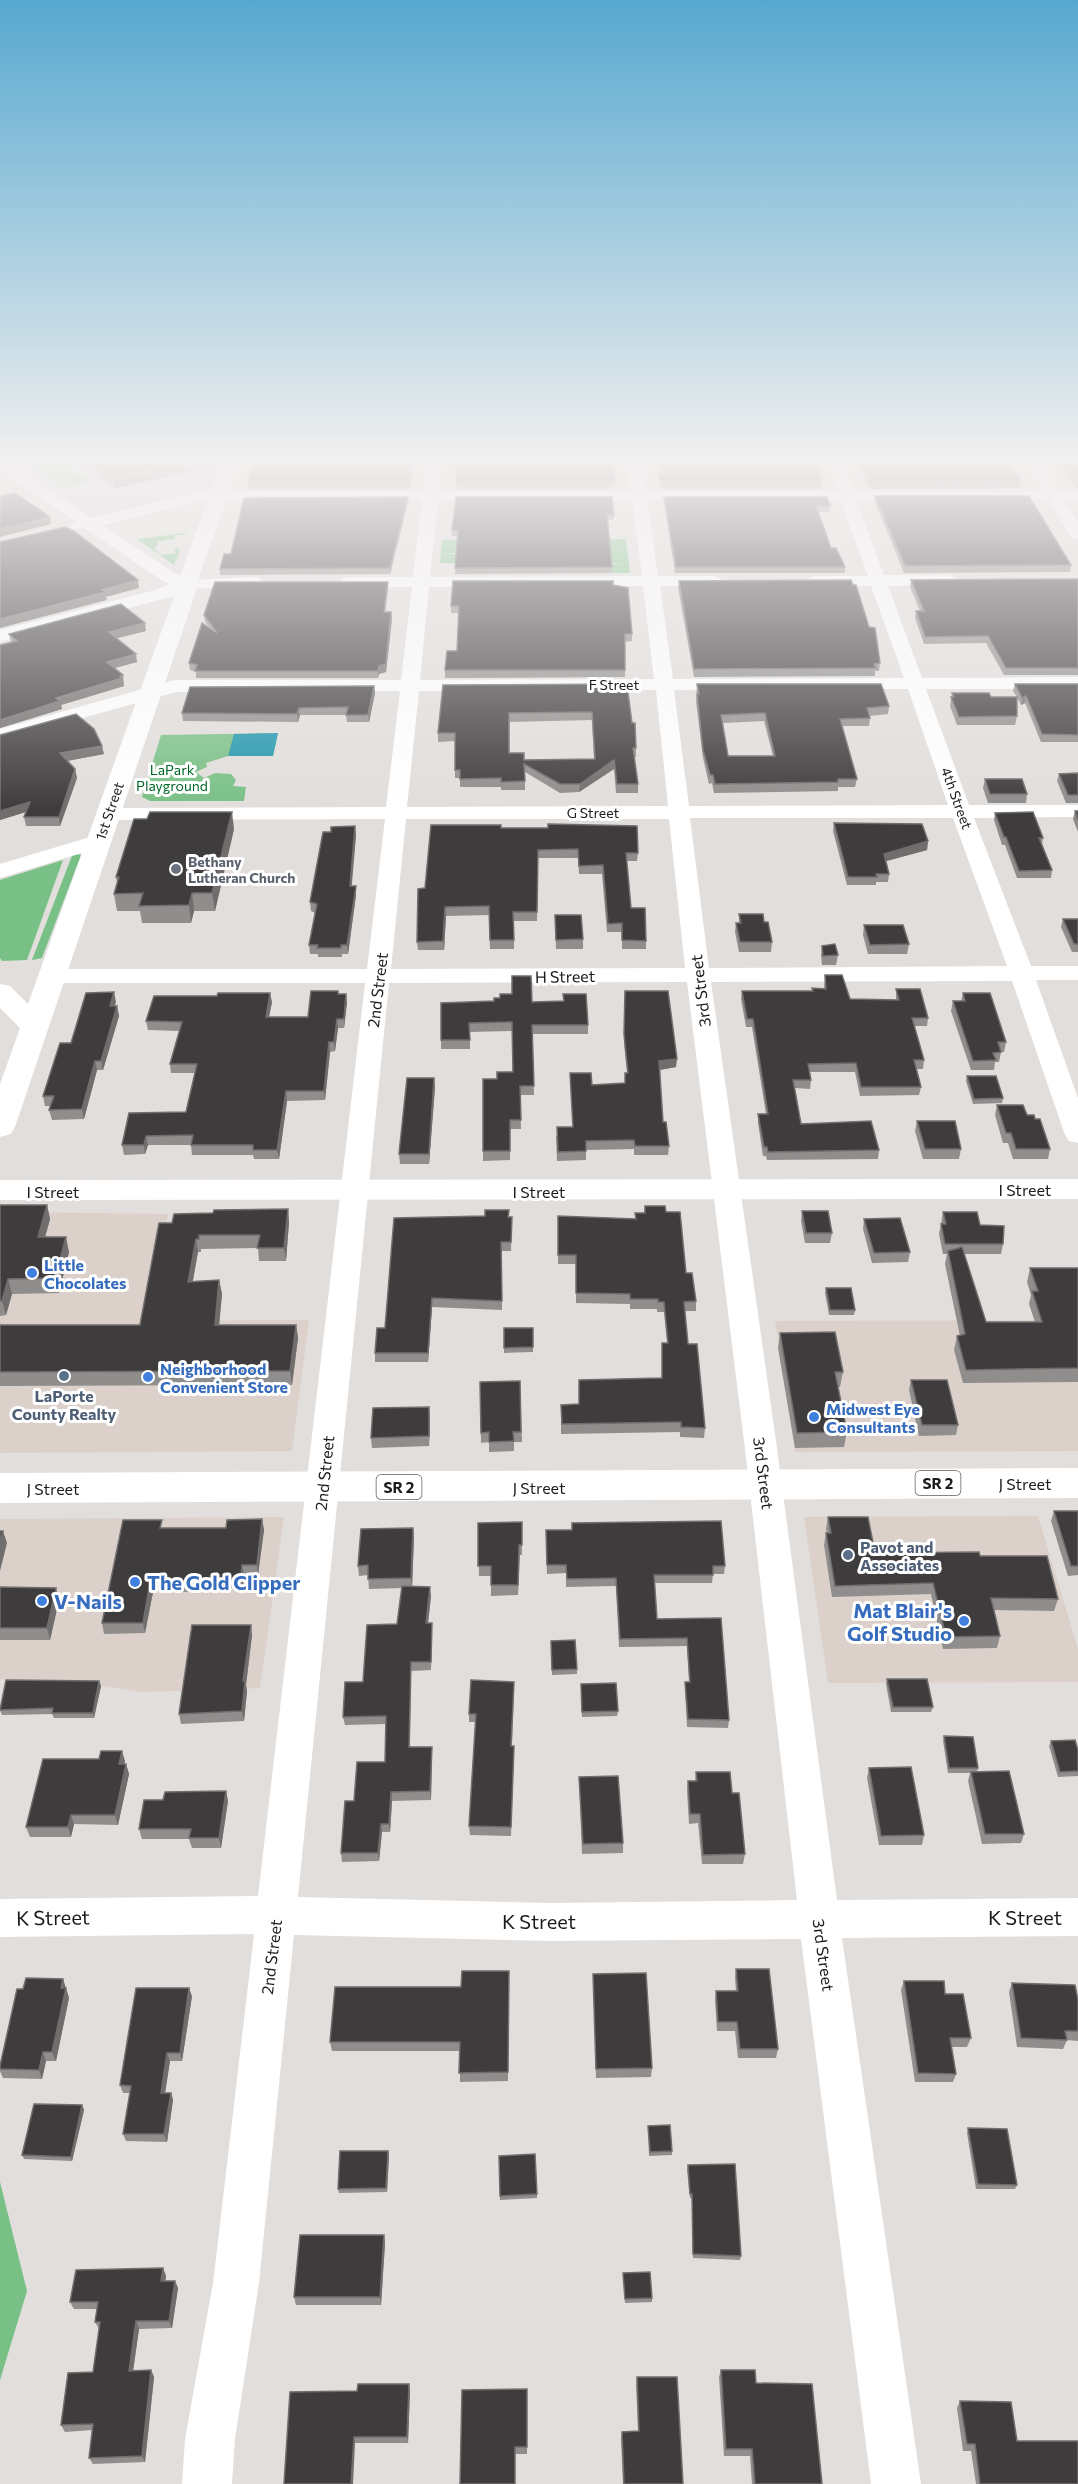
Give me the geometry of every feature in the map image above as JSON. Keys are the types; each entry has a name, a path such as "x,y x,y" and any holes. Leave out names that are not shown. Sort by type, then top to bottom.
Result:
{"street":[{"path":"171,578 187,585"},
{"name":"1st Street","path":"0,1127 189,578"},
{"name":"2nd Street","path":"207,2484 210,2439 236,2283 422,578"},
{"name":"3rd Street","path":"650,578 819,1919 896,2484"},
{"name":"4th Street","path":"876,580 991,887 1078,1135"},
{"path":"795,581 965,580"},
{"path":"331,582 730,581"},
{"path":"0,636 162,594 187,585 274,582"},
{"name":"F Street","path":"0,735 175,686 1078,683"},
{"name":"G Street","path":"108,814 1078,811"},
{"path":"0,871 100,840"},
{"name":"H Street","path":"51,976 1078,973"},
{"path":"0,992 35,1027"},
{"name":"I Street","path":"0,1190 356,1192 1078,1189"},
{"name":"J Street","path":"0,1488 1078,1484"},
{"name":"K Street","path":"0,1918 275,1917 550,1922 1078,1917"}],"shaded area":[{"path":"4,1212 168,1214 144,1321 309,1320 292,1451 0,1453 0,1225"},
{"path":"1078,1320 1078,1451 795,1452 775,1321"},
{"path":"1038,1516 1078,1649 1078,1682 828,1683 804,1517"},
{"path":"284,1517 260,1688 142,1692 83,1683 0,1679 0,1519"}],"green space":[{"name":"LaPark Playground","path":"278,733 273,756 228,756 206,763 207,767 196,772 204,778 215,773 231,774 236,780 233,786 246,787 244,801 150,801 142,797 161,735"},
{"path":"73,853 81,855 42,958 32,960"},
{"path":"63,860 27,960 2,961 0,958 0,880"},
{"path":"0,2182 27,2291 0,2380"}],"water":[{"path":"278,733 273,756 228,756 234,734"}],"building":[{"path":"0,578 135,578 138,580 102,590 106,592 0,619"},
{"path":"1078,579 1078,668 1006,668 988,636 925,637 916,611 924,611 911,580"},
{"path":"851,580 853,585 856,585 869,627 875,628 880,663 874,664 876,668 694,669 679,581"},
{"path":"453,581 613,581 613,585 628,588 632,634 625,634 625,670 445,670 447,651 457,651 459,606 451,606"},
{"path":"215,582 388,582 384,612 391,612 386,664 379,666 378,671 195,671 197,665 189,663 202,623 217,633 204,615"},
{"path":"121,604 145,623 109,632 136,654 107,662 123,675 120,676 122,678 56,698 60,701 0,720 0,645 17,641 9,634"},
{"path":"627,684 632,723 635,723 636,748 633,748 638,784 617,784 614,760 580,784 560,784 524,764 525,781 501,782 501,778 460,779 460,770 455,770 455,733 438,733 443,685","holes":["592,712 595,759 524,760 524,753 509,753 509,713"]},
{"path":"697,684 881,684 889,706 867,708 870,718 840,719 857,779 838,779 838,782 715,784 703,750 697,694 699,694","holes":["765,713 775,756 728,756 721,715"]},
{"path":"1015,684 1078,684 1078,735 1042,734 1026,696 1022,698"},
{"path":"374,686 368,715 346,715 348,707 299,708 297,714 182,713 190,687"},
{"path":"952,693 989,693 991,697 1017,697 1017,716 959,717 951,697 954,697"},
{"path":"76,714 94,729 102,746 60,753 75,769 59,817 24,817 30,802 0,811 0,735"},
{"path":"1078,773 1078,795 1068,795 1059,774"},
{"path":"985,779 1022,779 1027,794 990,794"},
{"name":"Bethany Lutheran Church","path":"150,812 232,812 212,893 192,893 189,905 139,906 143,893 114,894 119,877 116,877 134,819 147,819"},
{"path":"1033,812 1043,838 1039,838 1052,870 1019,871 995,813"},
{"path":"834,823 922,824 928,841 884,854 889,874 876,874 877,877 848,877"},
{"path":"548,824 637,826 638,853 626,853 631,908 645,908 646,941 622,940 622,923 608,924 603,865 579,866 578,849 538,850 537,912 513,912 514,940 490,940 489,906 445,907 443,941 417,942 418,889 425,888 431,825 548,828"},
{"path":"355,826 350,886 356,886 347,945 341,945 341,948 317,948 318,945 309,945 317,904 310,902 323,832 331,832 331,827"},
{"path":"739,914 763,914 764,922 768,922 772,942 740,942 736,923 741,923"},
{"path":"555,915 581,915 583,939 556,940"},
{"path":"1063,919 1078,919 1078,944 1074,944"},
{"path":"864,925 903,925 909,944 870,945"},
{"path":"835,944 838,955 823,956 822,946"},
{"path":"825,975 842,975 850,999 899,1000 896,989 920,989 928,1018 912,1018 924,1060 914,1060 921,1087 861,1087 856,1063 808,1064 811,1080 793,1080 801,1124 871,1121 879,1150 768,1152 767,1147 764,1147 758,1114 768,1114 753,1019 747,1019 742,991 826,989"},
{"path":"512,976 531,976 532,1002 564,1001 563,994 586,994 588,1025 532,1025 534,1086 520,1086 521,1120 510,1120 510,1151 483,1151 483,1079 497,1079 497,1072 513,1072 512,1022 469,1023 470,1040 441,1040 441,1003 494,1001 494,998 500,998 500,994 512,994"},
{"path":"311,991 338,991 338,994 346,994 344,1019 337,1019 334,1042 329,1042 324,1091 286,1091 277,1150 253,1150 253,1145 191,1145 193,1135 146,1136 144,1145 122,1145 129,1113 186,1112 197,1064 170,1064 182,1022 146,1021 154,996 270,993 266,1017 308,1017"},
{"path":"625,991 668,991 677,1059 659,1061 663,1122 666,1122 669,1146 635,1146 634,1140 586,1141 586,1151 558,1152 557,1127 573,1127 570,1073 591,1073 592,1085 625,1083 625,1073 628,1073 624,1034"},
{"path":"114,992 110,1006 117,1006 101,1061 95,1061 82,1109 49,1110 54,1096 43,1096 60,1043 71,1043 86,993"},
{"path":"963,993 990,993 1006,1042 998,1042 1001,1052 993,1053 996,1060 973,1061 953,1001 965,1001"},
{"path":"967,1076 996,1076 1003,1098 974,1099"},
{"path":"407,1078 434,1078 429,1154 399,1154"},
{"path":"997,1105 1023,1105 1027,1115 1034,1115 1035,1119 1040,1119 1050,1149 1016,1149 1011,1133 1006,1133"},
{"path":"917,1121 955,1121 961,1149 925,1149"},
{"name":"Little Chocolates","path":"0,1205 47,1205 38,1237 66,1237 55,1278 8,1279 2,1301 0,1301"},
{"path":"645,1206 665,1206 666,1212 680,1212 686,1273 692,1273 696,1301 684,1302 688,1344 697,1344 705,1428 681,1427 681,1422 562,1424 561,1405 579,1404 579,1380 662,1378 662,1343 668,1343 664,1302 658,1302 658,1299 630,1299 630,1294 576,1293 576,1255 558,1255 558,1216 636,1219 635,1213 645,1213"},
{"path":"288,1209 284,1248 257,1248 260,1235 199,1235 199,1239 196,1239 188,1282 219,1280 215,1325 296,1325 290,1371 0,1372 0,1325 140,1325 159,1223 172,1223 174,1214 213,1213 214,1210"},
{"path":"485,1210 509,1210 508,1217 512,1217 511,1242 501,1242 502,1301 432,1298 428,1353 375,1353 377,1328 385,1328 394,1218 485,1216"},
{"path":"802,1211 828,1211 832,1233 806,1233"},
{"path":"943,1212 977,1212 980,1225 1004,1226 1003,1244 945,1244 941,1224 946,1224"},
{"path":"900,1218 910,1252 874,1253 864,1219"},
{"path":"962,1247 986,1322 1042,1322 1032,1291 1038,1291 1030,1268 1078,1268 1078,1368 966,1370 957,1336 965,1334 948,1251"},
{"path":"826,1288 851,1288 855,1310 830,1310"},
{"path":"504,1328 533,1328 533,1347 504,1348"},
{"name":"Midwest Eye Consultants","path":"835,1332 843,1372 835,1372 847,1432 797,1433 780,1333"},
{"path":"911,1380 947,1380 958,1425 922,1425"},
{"path":"520,1381 521,1432 513,1432 514,1441 489,1442 489,1432 481,1433 480,1382"},
{"path":"429,1407 429,1436 371,1438 373,1408"},
{"path":"1054,1511 1078,1511 1078,1566 1071,1566"},
{"path":"828,1517 868,1517 875,1553 979,1552 980,1556 1047,1556 1058,1599 991,1598 1000,1636 946,1637 933,1583 835,1586 826,1533 831,1533"},
{"path":"262,1519 257,1565 242,1565 241,1578 193,1578 193,1582 150,1582 143,1623 102,1623 123,1520 162,1520 160,1528 226,1528 227,1520"},
{"path":"721,1521 725,1566 713,1566 713,1575 654,1575 657,1619 721,1618 729,1720 688,1719 685,1682 690,1682 687,1638 620,1639 616,1578 567,1579 566,1565 547,1565 546,1530 572,1530 572,1523"},
{"path":"522,1522 518,1585 491,1585 491,1566 478,1566 478,1523"},
{"path":"413,1528 411,1578 368,1579 368,1565 358,1566 361,1529"},
{"path":"402,1586 430,1587 426,1623 432,1623 431,1662 411,1662 409,1747 432,1747 430,1791 391,1792 389,1824 381,1824 378,1853 341,1853 345,1801 354,1801 357,1762 385,1762 386,1716 343,1717 345,1682 363,1682 367,1625 397,1624"},
{"path":"0,1587 56,1588 47,1628 0,1628"},
{"path":"192,1625 251,1625 243,1681 245,1681 242,1711 179,1714"},
{"path":"575,1640 577,1669 552,1670 551,1641"},
{"path":"887,1679 927,1679 933,1707 893,1707"},
{"path":"6,1680 99,1681 93,1713 52,1713 53,1708 0,1710"},
{"path":"471,1680 514,1682 511,1827 469,1826 476,1714 469,1714"},
{"path":"616,1683 618,1711 582,1712 581,1684"},
{"path":"944,1736 973,1737 978,1768 949,1768"},
{"path":"1075,1740 1078,1750 1078,1771 1060,1772 1051,1741"},
{"path":"101,1751 122,1751 119,1764 126,1764 115,1815 71,1815 68,1827 26,1827 43,1759 99,1759"},
{"path":"911,1767 924,1835 881,1836 869,1768"},
{"path":"1009,1771 1024,1834 985,1834 971,1772"},
{"path":"696,1772 730,1772 732,1793 739,1793 745,1854 703,1855 700,1814 690,1814 688,1781 697,1781"},
{"path":"618,1776 623,1843 583,1844 579,1777"},
{"path":"226,1791 219,1838 189,1838 191,1829 139,1829 144,1800 163,1800 165,1792"},
{"path":"736,1969 769,1969 778,2049 740,2049 737,2022 718,2022 716,1991 738,1991"},
{"path":"462,1971 509,1971 508,2072 459,2073 460,2042 330,2042 335,1987 461,1987"},
{"path":"646,1973 652,2068 596,2069 593,1974"},
{"path":"26,1978 63,1979 61,1988 66,1988 52,2052 43,2052 39,2070 0,2069 17,1989 23,1989"},
{"path":"904,1981 944,1981 945,1994 963,1994 971,2038 950,2038 956,2074 918,2073"},
{"path":"1012,1983 1075,1985 1078,2000 1078,2031 1065,2031 1067,2040 1021,2038"},
{"path":"136,1988 189,1988 180,2053 167,2053 161,2093 171,2093 164,2134 123,2134 131,2086 120,2085"},
{"path":"34,2104 82,2105 71,2157 22,2155"},
{"path":"670,2125 672,2151 650,2152 648,2126"},
{"path":"968,2128 1007,2129 1017,2185 978,2184"},
{"path":"340,2151 388,2151 386,2188 338,2189"},
{"path":"535,2154 537,2194 500,2196 499,2156"},
{"path":"735,2164 741,2256 693,2254 692,2194 690,2194 688,2165"},
{"path":"300,2235 384,2235 380,2297 294,2297"},
{"path":"163,2268 161,2281 175,2281 169,2321 136,2321 129,2371 151,2370 142,2456 89,2458 93,2424 61,2425 68,2373 93,2372 100,2322 95,2322 98,2302 70,2302 76,2270"},
{"path":"650,2272 652,2298 625,2299 623,2273"},
{"path":"721,2370 755,2370 756,2383 812,2384 822,2484 755,2484 752,2449 726,2449"},
{"path":"637,2377 677,2377 683,2484 624,2484 622,2432 639,2431"},
{"path":"358,2384 409,2384 407,2437 354,2437 351,2484 284,2484 290,2392 357,2391"},
{"path":"527,2389 527,2447 515,2447 515,2484 460,2484 462,2390"},
{"path":"960,2401 1011,2402 1017,2441 1078,2441 1078,2484 980,2484 975,2444 967,2444"}],"place":[{"name":"Bethany Lutheran Church","path":"176,869"},
{"name":"Little Chocolates","path":"32,1273"},
{"name":"LaPorte County Realty","path":"64,1376"},
{"name":"Neighborhood Convenient Store","path":"148,1377"},
{"name":"Midwest Eye Consultants","path":"814,1417"},
{"name":"Pavot and Associates","path":"848,1555"},
{"name":"The Gold Clipper","path":"135,1582"},
{"name":"V-Nails","path":"42,1601"},
{"name":"Mat Blair's Golf Studio","path":"964,1621"}]}
